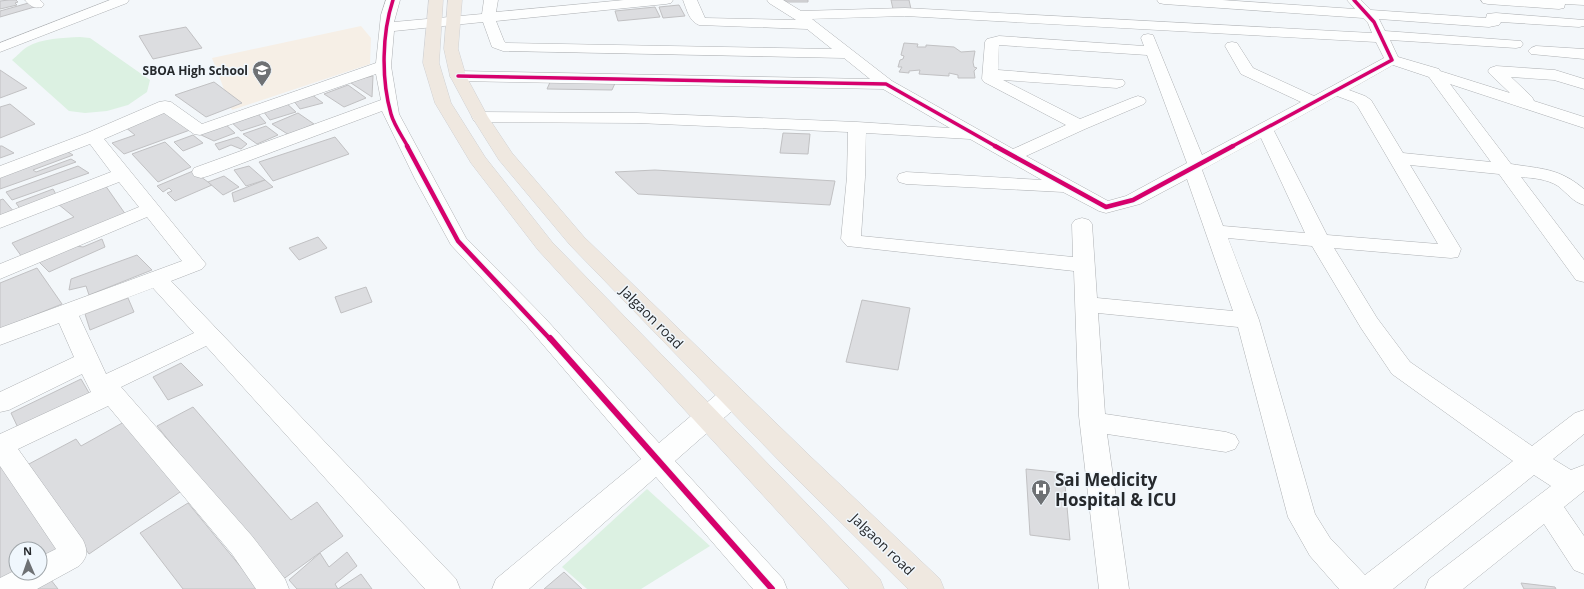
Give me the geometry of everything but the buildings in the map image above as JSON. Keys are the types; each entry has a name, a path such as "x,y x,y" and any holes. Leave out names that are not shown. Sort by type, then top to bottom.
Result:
{"highway":[{"name":"Jalgaon road","path":"436,0 448,14 451,49 458,76 480,117 505,156 577,241 732,396 929,589"},
{"name":"Jalgaon road","path":"448,14 431,63 443,103 477,160 545,246 869,589"}],"street":[{"path":"2,45 120,0"},
{"path":"392,0 387,27 383,66 391,114 458,241 535,321 772,589"},
{"path":"491,0 488,17 499,46 848,54"},
{"path":"387,27 448,14 488,17 666,0"},
{"path":"690,0 698,20 704,22 810,25"},
{"path":"774,0 798,15 886,84 1012,156 1106,207 1133,200 1392,60 1433,72 1584,123"},
{"path":"1164,0 1489,23 1494,22 1492,17 1496,17 1582,28"},
{"path":"1354,0 1374,22 1392,60"},
{"path":"1488,0 1559,2 1584,1"},
{"path":"1559,2 1582,28"},
{"path":"798,15 905,12 1516,44"},
{"path":"1143,25 1194,167 1215,231 1248,320 1302,517 1320,547 1336,566 1360,589"},
{"path":"1540,30 1582,28"},
{"path":"573,48 577,38 587,35 793,39"},
{"path":"1079,125 992,81 990,74 992,42 1153,51"},
{"path":"1232,46 1247,71 1314,102"},
{"path":"1536,51 1584,54"},
{"path":"0,172 93,137 165,106 200,130 383,66"},
{"path":"1531,105 1496,71 1556,75 1584,84"},
{"path":"1433,72 1584,276"},
{"path":"990,74 1117,83"},
{"path":"458,76 886,84"},
{"path":"1215,231 1451,252 1451,249 1365,104 1359,99 1336,90"},
{"path":"1012,156 1079,125 1138,101"},
{"path":"201,172 389,103"},
{"path":"480,117 637,118 857,127 975,134"},
{"path":"857,127 856,177 851,236 851,240 854,242 1084,265"},
{"path":"1265,129 1320,240 1368,323 1400,368 1532,460 1578,480 1440,589"},
{"path":"0,337 195,264 93,137"},
{"path":"1398,158 1549,175 1556,178 1584,199"},
{"path":"0,222 122,174"},
{"path":"906,178 1068,187"},
{"path":"0,272 150,209"},
{"path":"1082,224 1093,422 1114,589"},
{"path":"157,279 445,589"},
{"path":"1086,304 1248,320"},
{"path":"66,313 88,361 106,390 242,545 274,589"},
{"path":"48,568 69,557 73,553 73,549 0,446 208,335"},
{"path":"0,403 88,361"},
{"path":"507,589 732,396"},
{"path":"1370,589 1584,420"},
{"path":"1093,422 1226,442"},
{"path":"1547,505 1584,562"},
{"path":"8,589 24,581"}],"shaded area":[{"name":"SBOA High School","path":"361,26 371,38 370,64 232,110 212,58"}],"green space":[{"path":"80,37 90,38 150,80 147,92 128,105 107,111 85,113 69,111 12,60 23,50 33,44 53,39"},
{"path":"647,489 710,546 641,589 587,589 562,567"}],"cycle path":[{"path":"393,0 388,15 383,66 391,114 458,241 535,321 772,589"},
{"path":"458,76 886,84 1080,194 1106,207 1133,200 1392,60 1374,22 1354,0"}],"place":[{"name":"SBOA High School","path":"262,87"},
{"name":"Sai Medicity Hospital & ICU","path":"1041,506"}]}
